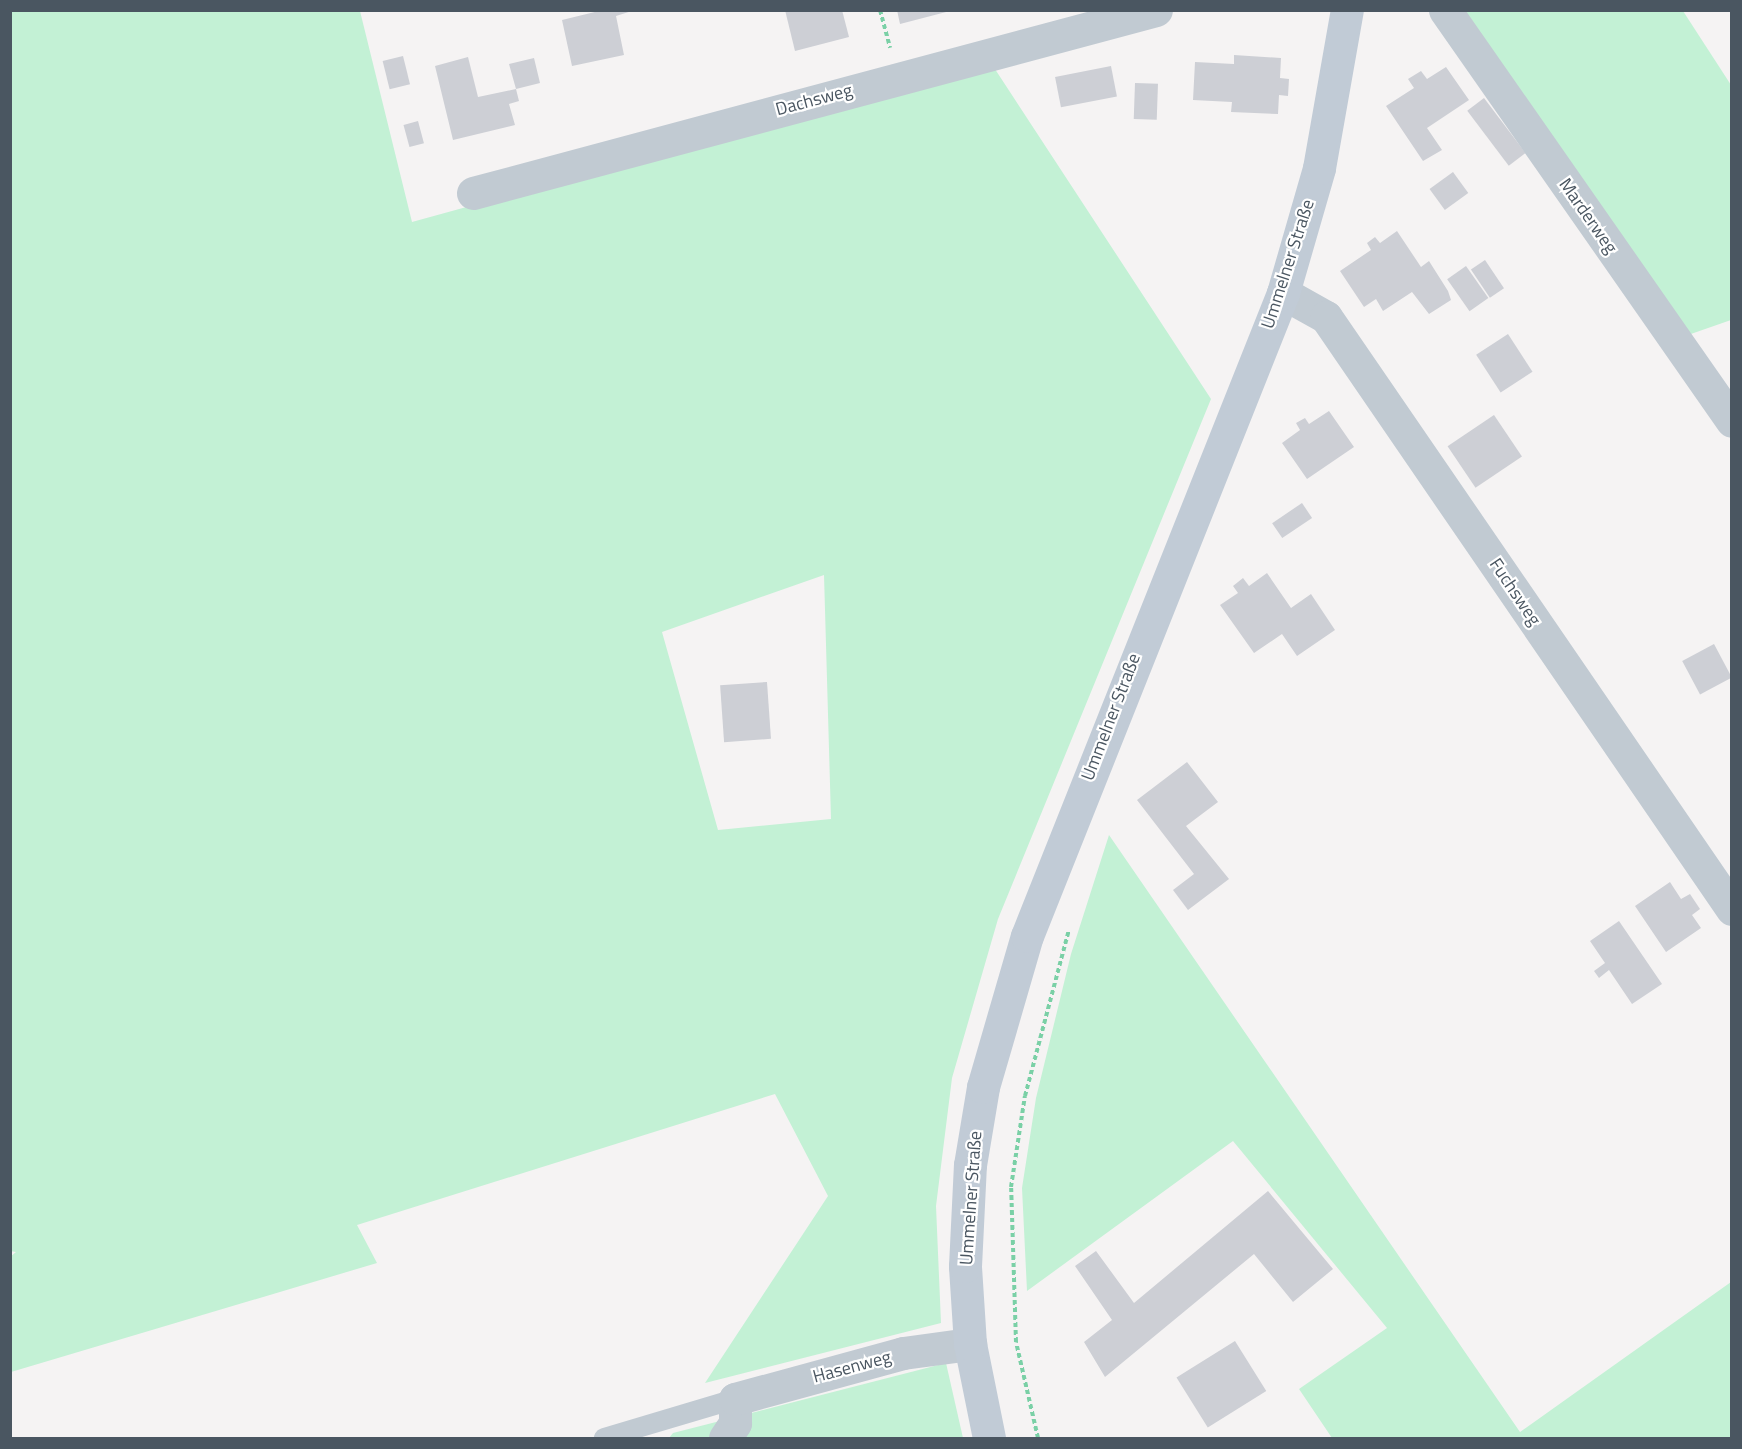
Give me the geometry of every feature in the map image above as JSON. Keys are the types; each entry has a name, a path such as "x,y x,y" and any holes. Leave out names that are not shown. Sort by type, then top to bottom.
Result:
{"main road":[{"name":"Ummelner Straße","path":"989,1438 970,1344 965,1266 970,1165 982,1087 1018,968 1111,715 1283,293 1319,168 1347,10"}],"street":[{"name":"Dachsweg","path":"473,193 1156,10"},
{"name":"Marderweg","path":"1445,10 1731,421"},
{"name":"Fuchsweg","path":"1283,293 1326,316 1731,909"},
{"name":"Hasenweg","path":"735,1398 903,1353 970,1344"},
{"path":"725,1438 735,1423 735,1398"}],"lane":[{"name":"Hasenweg","path":"604,1438 735,1398"}],"path":[{"path":"1038,1438 1016,1342 1011,1187 1025,1096 1073,918"}],"green space":[{"path":"11,11 360,11 412,222 991,63 1211,399 998,919 952,1078 936,1206 941,1323 705,1383 828,1196 775,1094 357,1225 377,1263 11,1372 10,1257 16,1252 10,1251","holes":["824,575 831,819 718,830 662,632"]},
{"path":"1460,11 1683,11 1731,85 1731,320 1688,335"},
{"path":"1109,835 1520,1432 1731,1282 1731,1438 1332,1438 1299,1389 1387,1328 1233,1141 1027,1291 1022,1188 1036,1098 1071,954"},
{"path":"946,1363 963,1438 669,1438 673,1433"}],"building":[{"path":"603,10 635,10 616,16 624,55 572,66 562,20"},
{"path":"785,10 842,10 849,37 795,51"},
{"path":"897,10 950,10 950,11 900,24"},
{"path":"1234,55 1281,58 1280,78 1289,79 1288,96 1279,95 1278,114 1231,112 1232,102 1193,100 1195,62 1234,64"},
{"path":"403,56 410,84 390,89 383,61"},
{"path":"468,57 478,97 516,89 519,101 509,104 515,125 453,140 435,66"},
{"path":"534,58 540,83 516,89 509,64"},
{"path":"1111,66 1117,96 1061,107 1055,77"},
{"path":"1446,67 1469,100 1427,128 1442,150 1423,161 1386,106 1414,88 1408,79 1421,71 1427,79"},
{"path":"1135,83 1158,84 1157,120 1134,119"},
{"path":"1484,98 1526,153 1509,166 1467,111"},
{"path":"418,121 424,143 409,147 404,125"},
{"path":"1453,172 1468,193 1445,210 1430,189"},
{"path":"1397,231 1421,267 1429,261 1448,291 1451,300 1429,314 1412,292 1383,311 1376,299 1364,307 1340,271 1371,250 1367,243 1375,237 1380,243"},
{"path":"1485,260 1504,288 1490,298 1471,270"},
{"path":"1466,266 1488,298 1470,311 1447,279"},
{"path":"1508,334 1533,372 1501,392 1476,355"},
{"path":"1329,411 1354,447 1307,479 1282,443 1300,430 1296,423 1305,418 1309,424"},
{"path":"1494,415 1522,456 1476,488 1448,446"},
{"path":"1302,503 1312,518 1282,538 1272,523"},
{"path":"1267,573 1291,608 1311,594 1335,630 1297,656 1282,634 1254,653 1220,605 1238,593 1233,586 1243,578 1249,586"},
{"path":"1714,644 1732,678 1700,694 1682,661"},
{"path":"767,682 771,739 724,742 720,685"},
{"path":"1187,762 1218,802 1186,826 1229,879 1188,910 1173,890 1194,874 1137,800"},
{"path":"1670,882 1681,899 1690,894 1700,909 1692,915 1701,928 1666,952 1635,906"},
{"path":"1619,921 1662,984 1632,1004 1609,970 1599,978 1594,971 1605,963 1590,941"},
{"path":"1268,1191 1333,1269 1293,1302 1254,1254 1105,1377 1084,1342 1112,1320 1075,1266 1096,1251 1134,1303"},
{"path":"1235,1341 1266,1391 1208,1428 1176,1378"}]}
